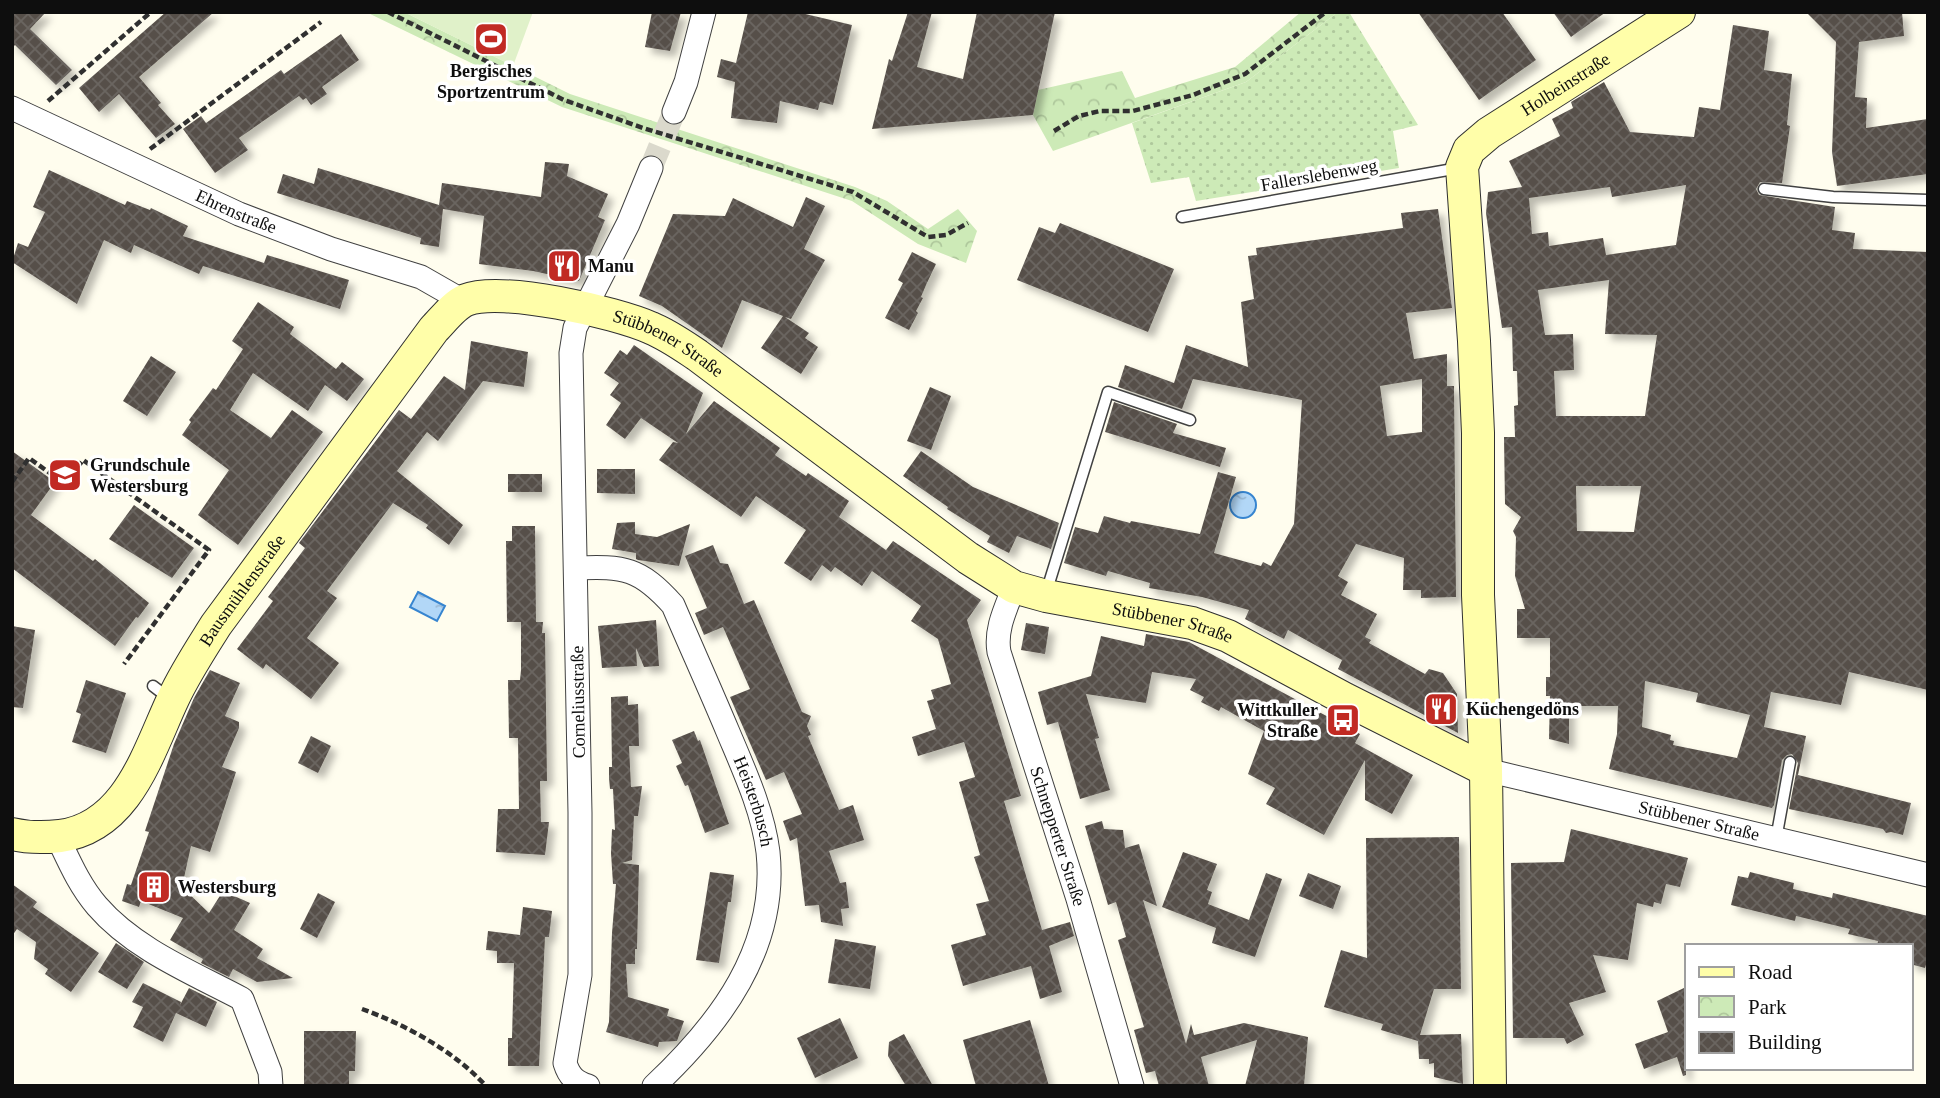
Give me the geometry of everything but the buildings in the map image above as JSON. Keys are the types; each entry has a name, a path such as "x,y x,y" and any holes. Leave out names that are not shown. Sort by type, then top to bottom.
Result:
{"street":[{"path":"674,112 687,82 704,12"},
{"name":"Holbeinstraße","path":"1462,167 1469,150 1489,133 1679,12"},
{"name":"Ehrenstraße","path":"21,112 239,214 331,249 421,277 463,301"},
{"path":"1462,167 1475,341 1478,433 1478,595 1486,770 1490,1086"},
{"name":"Corneliusstraße","path":"588,1086 578,1083 569,1074 565,1063 580,975 580,813 571,353 575,328 628,224 651,168"},
{"name":"Stübbener Straße","path":"463,301 488,295 584,308 629,320 674,339 968,558 1014,587 1046,596 1192,623 1228,636 1486,770 1928,874"},
{"name":"Bausmühlenstraße","path":"12,834 32,838 57,836 88,828 108,815 124,798 139,775 162,693 189,668 223,615 434,328 463,301"},
{"name":"Heisterbusch","path":"576,568 625,570 653,582 673,605 756,802 768,852 768,894 764,925 745,975 709,1029 654,1086"},
{"name":"Schnepperter Straße","path":"1014,587 999,628 999,652 1079,900 1132,1086"},
{"path":"57,836 76,878 114,923 142,944 242,999 270,1072 271,1086"}],"lane":[{"name":"Fallerslebenweg","path":"1181,216 1462,167"},
{"path":"1764,189 1833,197 1928,200"},
{"path":"1046,596 1108,392 1190,420"},
{"path":"1776,839 1790,762"}],"path":[{"path":"21,112 151,12"},
{"path":"1054,131 1079,116 1100,111 1133,111 1193,95 1245,74 1326,12"},
{"path":"131,163 321,22"},
{"path":"946,235 968,223"},
{"path":"12,482 29,458 65,484 83,460 209,550 124,664"},
{"path":"362,1009 379,1015 453,1056 486,1086"}],"green space":[{"path":"366,12 404,12 570,94 855,187 887,201 928,229 958,209 977,231 966,263 918,244 852,201 562,107"},
{"name":"Bergisches Sportzentrum","path":"404,12 533,12 513,66"},
{"path":"1301,12 1338,12 1246,82 1053,151 1033,115 1038,90 1122,71 1135,98 1235,67"},
{"path":"1338,12 1349,12 1418,125 1393,131 1399,168 1196,201 1189,177 1151,183 1132,123 1246,82"}],"water":[{"path":"1243,492 1252,496 1256,505 1252,514 1243,518 1234,514 1230,505 1234,496"},
{"path":"418,592 445,606 437,621 410,607"}],"tunnel":[{"path":"651,168 674,112"}],"place":[{"name":"Bergisches Sportzentrum","path":"491,39"},
{"name":"Manu","path":"564,266"},
{"name":"Grundschule Westersburg","path":"65,475"},
{"name":"Küchengedöns","path":"1441,709"},
{"name":"Wittkuller Straße","path":"1343,720"},
{"name":"Westersburg","path":"154,887"}]}
